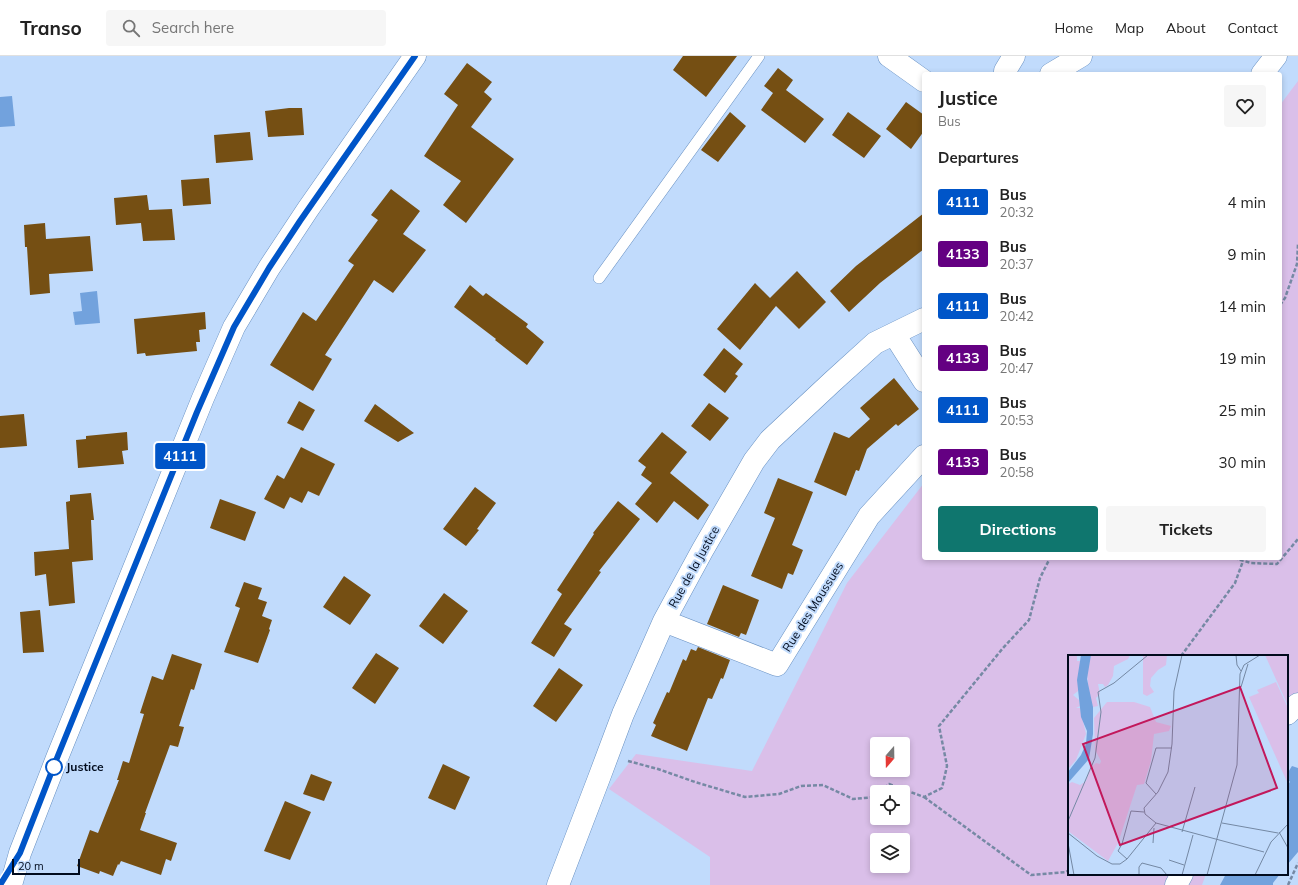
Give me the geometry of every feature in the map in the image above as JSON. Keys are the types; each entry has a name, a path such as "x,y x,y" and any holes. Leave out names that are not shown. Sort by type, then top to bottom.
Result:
{"street":[{"path":"11,885 20,853 57,758 197,412 234,327 269,268 415,56"},
{"path":"889,56 922,80"},
{"path":"1005,72 1014,56"},
{"path":"1054,72 1081,56"},
{"path":"1264,72 1276,56"},
{"name":"Rue de la Justice","path":"558,885 622,714 664,621 754,461 770,440 875,343 922,320"},
{"path":"894,334 922,378"},
{"name":"Rue des Moussues","path":"664,621 777,665 869,516 922,458"},
{"path":"1288,713 1298,704"},
{"path":"0,885 20,853"},
{"path":"1176,885 1181,875"}],"lane":[{"path":"599,278 759,56"}],"path":[{"path":"1282,302 1285,298 1297,264 1298,244"},
{"path":"1282,558 1298,538"},
{"path":"924,797 942,788 947,766 939,726 1003,648 1029,620 1040,578 1049,560"},
{"path":"1240,560 1251,563 1277,564 1280,560"},
{"path":"1182,655 1235,583 1243,561"},
{"path":"607,756 658,769 745,797 780,794 801,786 823,785 853,799 870,797"},
{"path":"910,792 924,797 1031,875 1068,871"},
{"path":"1288,885 1298,863"}],"shaded area":[{"path":"1298,81 1298,700 1288,704 1288,655 1068,655 1068,875 1206,875 1202,885 710,885 710,857 609,789 636,754 752,771 847,583 922,486 922,560 1282,560 1282,102"}],"water":[{"path":"12,96 15,126 0,127 0,97"},
{"path":"97,291 100,323 75,325 73,312 82,311 80,293"},
{"path":"1292,766 1298,768 1298,852 1288,864 1288,784 1290,782 1288,780 1288,772"},
{"path":"1225,875 1279,875 1273,885 1220,885"}],"building":[{"path":"683,56 737,56 706,97 673,70"},
{"path":"467,63 492,82 484,92 492,99 471,127 514,159 466,223 443,205 461,181 424,156 458,105 444,94"},
{"path":"778,68 793,80 786,90 824,119 805,143 761,110 773,93 764,86"},
{"path":"906,102 922,114 922,134 911,149 886,129"},
{"path":"302,108 304,135 268,137 265,111"},
{"path":"730,112 746,126 718,162 701,150"},
{"path":"848,112 881,136 864,158 832,135"},
{"path":"250,132 253,160 216,163 214,135"},
{"path":"209,178 211,204 183,206 181,180"},
{"path":"391,189 420,211 403,234 426,250 393,293 374,280 325,355 332,359 313,391 270,365 303,312 316,321 354,265 348,261 378,220 371,215"},
{"path":"147,195 149,210 172,209 175,240 143,241 141,223 116,225 114,198"},
{"path":"922,215 922,251 880,283 849,312 830,291 856,266"},
{"path":"45,223 46,239 90,236 93,271 49,274 50,293 30,295 24,225"},
{"path":"797,271 826,302 799,329 776,306 740,350 717,329 755,283 770,298"},
{"path":"470,285 483,296 486,293 528,324 526,327 544,342 527,365 454,307"},
{"path":"205,312 206,329 199,330 200,342 196,342 197,351 146,356 145,353 137,354 134,319"},
{"path":"724,348 743,364 735,374 738,376 725,393 703,375"},
{"path":"894,378 919,409 898,426 896,424 867,449 859,471 856,470 846,496 814,482 834,432 849,438 870,419 860,408"},
{"path":"299,401 315,410 303,431 287,423"},
{"path":"709,403 729,418 710,441 691,426"},
{"path":"375,404 414,433 398,442 364,421"},
{"path":"24,414 27,446 0,448 0,416"},
{"path":"127,432 128,450 122,451 124,464 78,468 76,440 86,439 86,436"},
{"path":"662,432 687,452 670,473 709,505 698,520 674,501 657,523 635,504 652,483 641,475 646,467 638,461"},
{"path":"301,447 335,464 319,496 308,491 302,503 290,497 284,509 264,499 277,475 284,479"},
{"path":"778,478 813,492 792,545 803,550 793,575 788,573 782,589 751,576 775,518 764,513"},
{"path":"475,487 496,503 477,529 479,530 466,546 443,529"},
{"path":"91,493 94,520 91,520 93,560 72,562 75,603 49,606 46,574 35,576 34,552 69,549 66,502 70,501 70,495"},
{"path":"220,499 256,512 245,541 210,528"},
{"path":"618,501 640,519 599,571 601,572 564,624 572,629 554,657 531,643 562,594 557,590 594,534 593,533"},
{"path":"344,576 371,595 350,625 323,607"},
{"path":"244,582 262,588 258,599 267,602 262,616 272,620 258,663 224,652 240,608 235,606"},
{"path":"723,585 759,600 746,635 741,633 739,637 707,624"},
{"path":"444,593 468,611 443,644 419,626"},
{"path":"40,610 44,652 23,653 20,612"},
{"path":"698,647 730,660 723,679 721,678 712,699 708,698 687,751 651,736 656,725 653,723 667,692 669,693 683,659 686,661 691,649 696,651"},
{"path":"376,653 399,668 375,704 352,688"},
{"path":"172,654 202,664 194,690 191,689 179,726 184,727 178,747 170,745 140,830 177,843 171,861 166,859 161,875 121,861 119,865 118,864 113,876 100,871 99,874 77,866 90,830 98,833 119,780 117,780 123,761 129,763 144,714 140,713 152,676 163,680"},
{"path":"559,668 583,685 556,722 533,706"},
{"path":"443,764 470,777 455,810 428,798"},
{"path":"311,774 332,782 324,801 303,794"},
{"path":"285,801 311,812 290,860 264,851"}],"bus line":[{"name":"4111","path":"0,885 20,853 197,412 234,327 269,268 300,221 415,56"}],"place":[{"name":"Justice","path":"54,767"}]}
